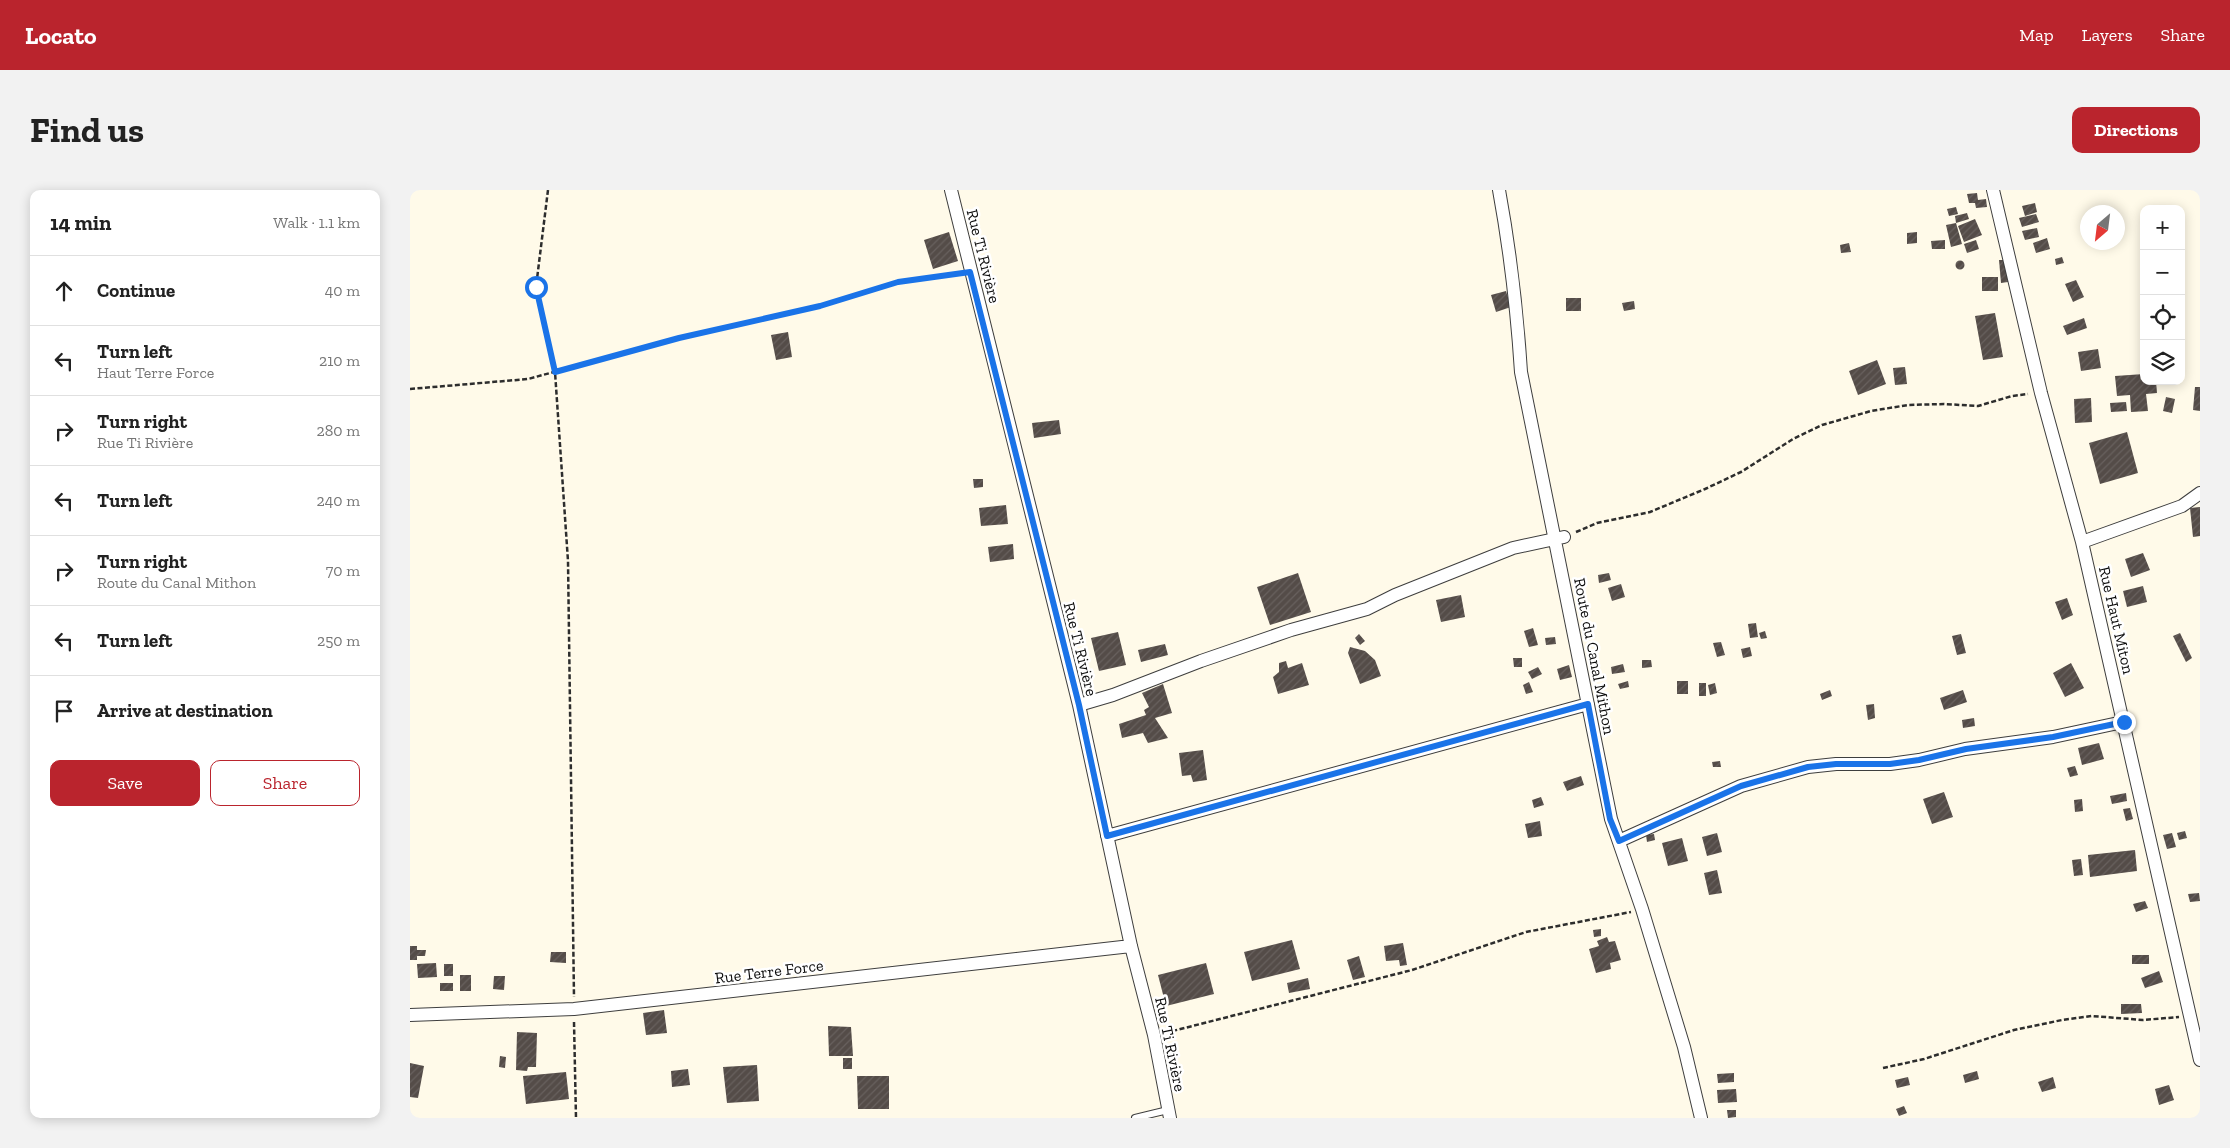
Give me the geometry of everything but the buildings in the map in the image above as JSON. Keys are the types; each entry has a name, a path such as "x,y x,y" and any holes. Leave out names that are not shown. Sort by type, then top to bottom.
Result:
{"street":[{"name":"Rue Ti Rivière","path":"951,190 1079,705 1131,946 1154,1036 1169,1114"},
{"name":"Route du Canal Mithon","path":"1499,190 1509,243 1521,372 1560,538 1588,704 1610,819 1642,910 1684,1048 1701,1118"},
{"name":"Rue Haut Miton","path":"1993,190 2042,392 2082,542 2200,1060"},
{"path":"2082,542 2182,506 2200,493"},
{"path":"1079,705 1096,701 1201,661 1291,630 1367,609 1395,595 1513,548 1560,538"},
{"path":"1107,836 1588,704"},
{"path":"1619,841 1741,786 1800,769 1836,764 1890,764 1919,760 1966,749 2053,737 2124,722"},
{"name":"Rue Terre Force","path":"410,1015 574,1009 1131,946"}],"lane":[{"path":"1135,1118 1169,1114"}],"path":[{"path":"548,190 536,287 555,372 568,561 576,1118"},
{"path":"410,389 528,379 679,338 820,306 898,282 970,272"},
{"path":"1560,538 1597,524 1650,512 1705,489 1741,472 1793,439 1830,423 1871,411 1908,405 1944,404 1978,406 2012,396 2042,392"},
{"path":"1154,1036 1412,970 1526,932 1642,910"},
{"path":"1883,1068 1924,1059 2014,1030 2062,1020 2092,1016 2143,1020 2190,1016"}],"route":[{"path":"536,287 555,372 679,338 820,306 898,282 970,272 1079,705 1107,836 1588,704 1610,819 1619,841 1741,786 1778,774 1808,767 1836,764 1890,764 1919,760 1966,749 2053,737 2124,722"}]}
